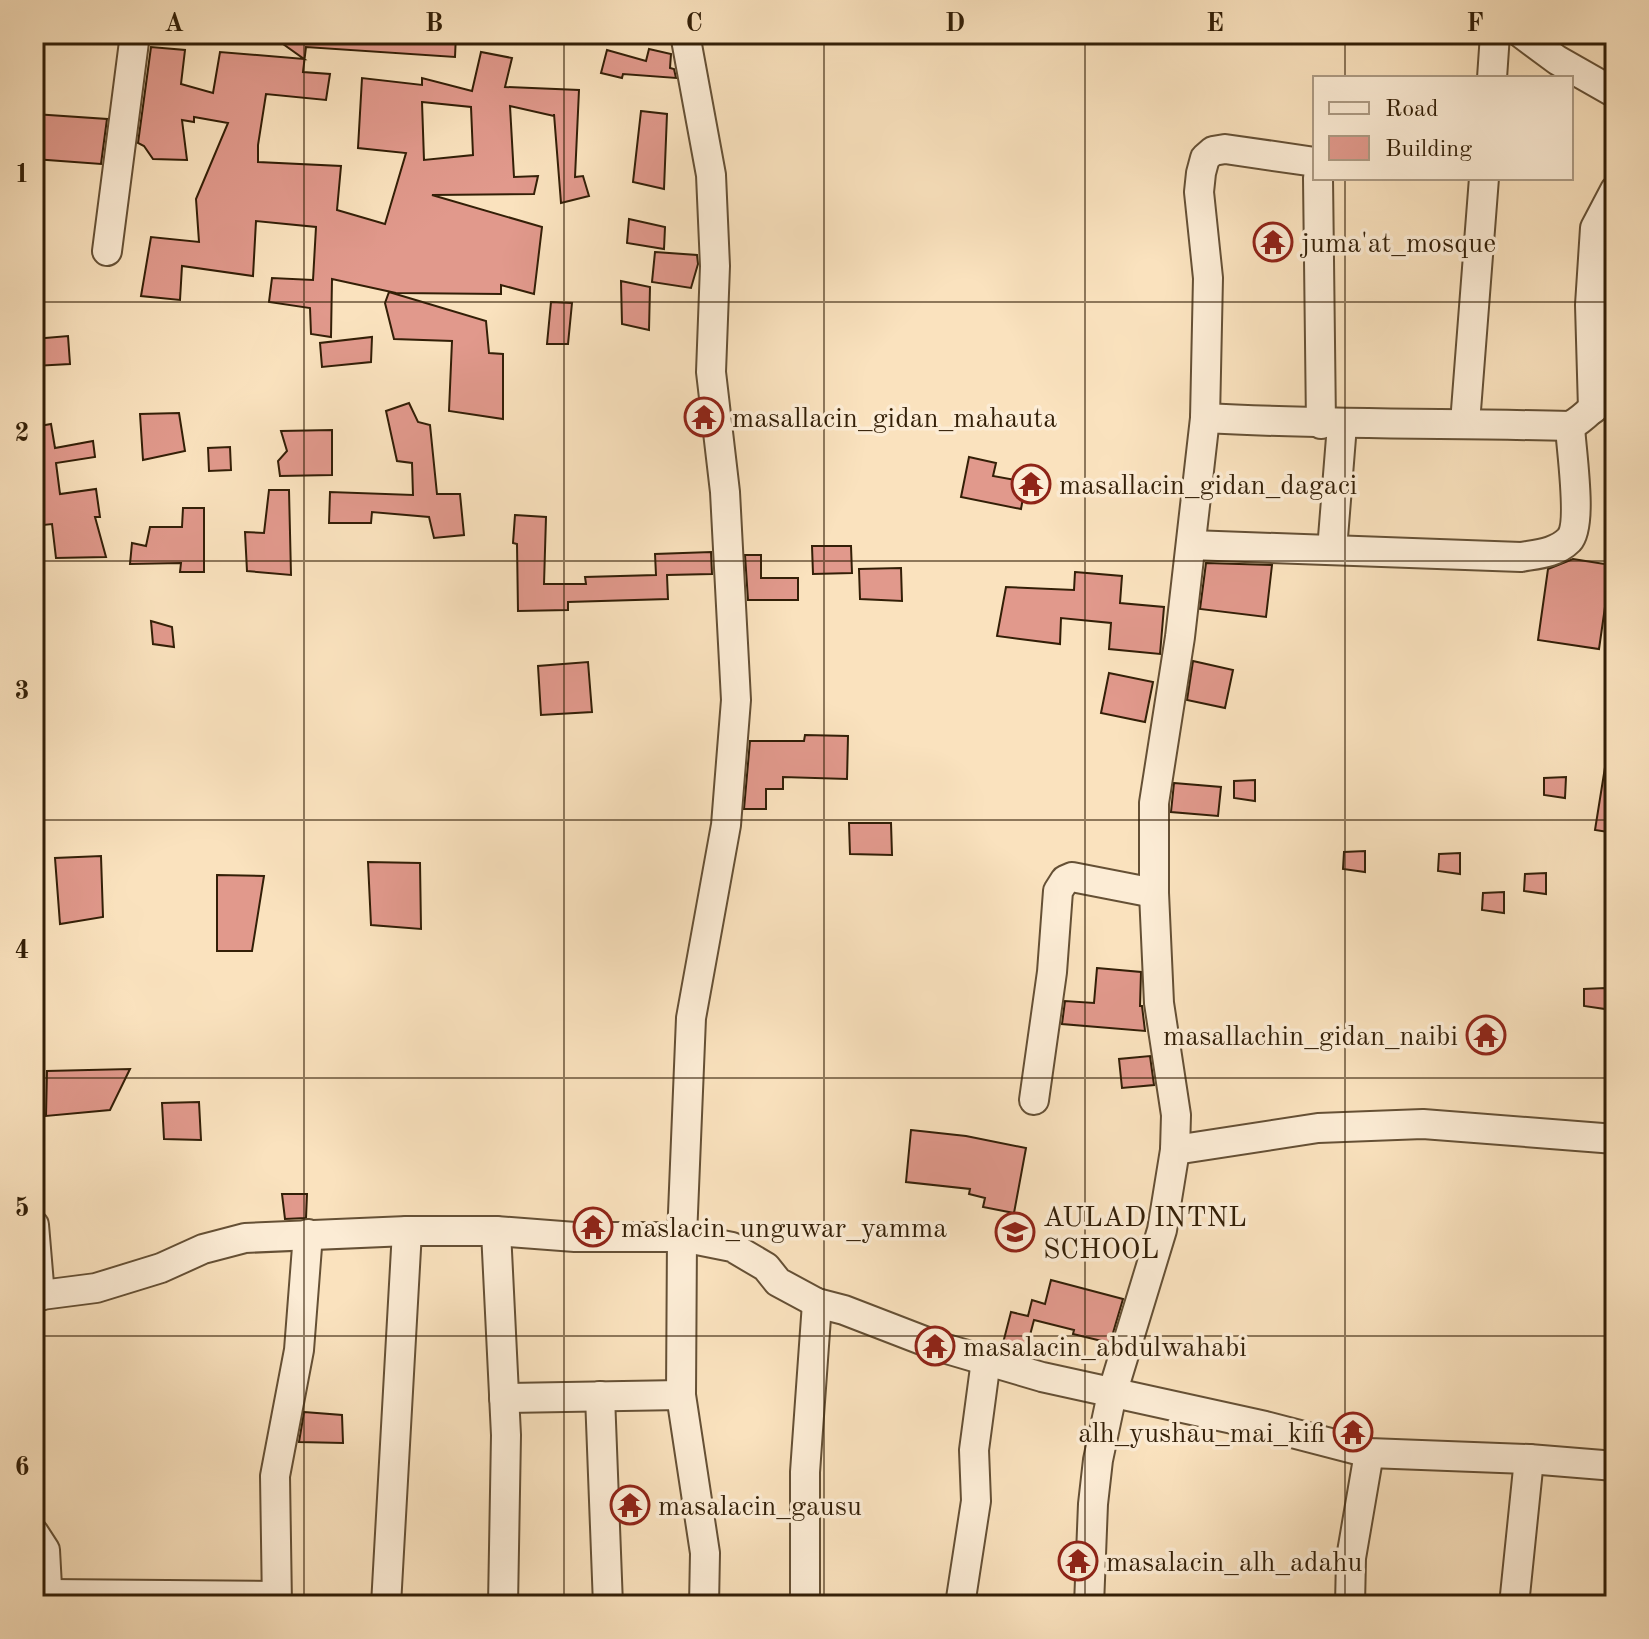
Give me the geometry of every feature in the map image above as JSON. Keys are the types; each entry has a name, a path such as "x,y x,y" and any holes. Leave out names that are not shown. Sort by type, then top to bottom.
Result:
{"street":[{"path":"107,251 135,34"},
{"path":"685,34 711,175 715,266 711,372 725,492 736,700 726,825 691,1018 682,1237 681,1395 705,1553 704,1605"},
{"path":"1492,76 1495,34"},
{"path":"1522,34 1557,60 1615,93"},
{"path":"1537,34 1557,60"},
{"path":"1089,1605 1096,1475 1112,1394 1162,1230 1175,1150 1176,1115 1159,1003 1154,803 1180,637 1205,418 1208,278 1199,192 1205,158 1213,151 1225,149 1313,162"},
{"path":"1318,180 1332,424 1332,550"},
{"path":"1465,423 1484,180"},
{"path":"1205,418 1332,424 1570,426 1584,419 1604,401 1590,305 1595,228 1615,190"},
{"path":"1191,545 1521,557 1555,550 1571,538 1576,522 1570,426"},
{"path":"1034,1100 1052,972 1058,891 1065,880 1072,877 1154,893"},
{"path":"1175,1150 1318,1128 1423,1124 1615,1139"},
{"path":"34,1225 37,1296 96,1288 161,1268 203,1249 245,1238 407,1231 682,1237 732,1247 766,1267 778,1282 817,1303 1042,1377 1265,1426 1369,1453 1529,1459 1615,1466"},
{"path":"386,1605 407,1231"},
{"path":"496,1231 504,1398 503,1605"},
{"path":"34,1533 45,1550 48,1600 277,1600 275,1476 299,1350 308,1234"},
{"path":"805,1605 805,1472 817,1303"},
{"path":"960,1605 976,1501 974,1450 986,1360"},
{"path":"504,1398 681,1395"},
{"path":"600,1396 608,1605"},
{"path":"1350,1605 1351,1558 1369,1453"},
{"path":"1514,1605 1529,1459"}],"building":[{"path":"269,34 456,34 455,57 306,47 303,72 330,74 326,100 266,94 258,162 341,166 337,210 385,224 406,153 358,148 362,78 422,85 422,78 472,91 481,52 512,58 505,87 579,90 575,177 583,176 589,196 561,203 554,114 510,106 514,177 538,176 534,194 432,195 542,227 534,294 501,285 501,294 396,293 332,279 331,337 311,334 310,308 269,302 272,278 313,280 316,227 256,221 253,276 182,266 180,300 141,296 151,237 199,242 196,199 228,123 194,117 194,122 182,120 187,160 153,159 138,143 151,47 185,50 181,84 213,93 220,52 304,59","holes":["422,102 471,107 473,155 424,160"]},
{"path":"649,49 671,54 670,68 674,69 676,78 623,74 622,78 601,73 607,50 646,61"},
{"path":"641,111 667,114 664,189 633,182"},
{"path":"34,114 107,119 101,164 34,159"},
{"path":"629,219 665,227 664,249 627,243"},
{"path":"655,252 697,255 698,264 691,288 652,282"},
{"path":"621,281 650,287 649,330 622,324"},
{"path":"389,292 486,321 489,353 503,354 503,419 449,411 452,341 394,339 385,303"},
{"path":"551,302 572,303 568,344 547,344"},
{"path":"68,336 70,364 34,366 34,339"},
{"path":"372,337 371,362 322,367 320,343"},
{"path":"409,403 418,422 430,425 437,494 460,494 464,535 434,538 429,517 372,512 371,523 329,523 330,492 413,495 412,463 397,461 386,411"},
{"path":"179,413 185,451 143,460 140,414"},
{"path":"51,424 55,448 93,441 95,457 56,463 60,494 96,489 100,517 95,517 106,557 56,558 52,524 34,526 34,427"},
{"path":"332,430 332,475 280,476 278,461 287,451 281,431"},
{"path":"230,447 231,470 209,471 208,448"},
{"path":"969,457 996,463 993,476 1026,482 1021,509 961,497"},
{"path":"269,490 289,490 291,575 247,571 245,532 264,533"},
{"path":"183,508 204,508 204,572 180,572 181,563 130,564 132,543 146,546 150,527 182,527"},
{"path":"515,515 546,517 544,584 586,584 585,577 656,575 655,554 711,552 712,574 667,575 668,599 568,602 568,610 518,611 517,544 513,543"},
{"path":"812,546 851,546 852,573 813,574"},
{"path":"745,555 761,555 761,578 798,578 798,600 748,600"},
{"path":"1573,559 1611,565 1599,649 1538,640 1548,569"},
{"path":"1206,563 1272,565 1266,617 1200,609"},
{"path":"901,568 902,601 860,599 859,569"},
{"path":"1075,572 1122,576 1120,603 1164,607 1160,654 1109,649 1111,623 1061,618 1060,644 997,636 1006,587 1074,590"},
{"path":"151,621 172,627 174,647 153,644"},
{"path":"1193,661 1233,670 1225,708 1187,700"},
{"path":"588,662 592,712 541,715 538,666"},
{"path":"1109,673 1153,682 1145,722 1101,713"},
{"path":"805,735 848,736 847,779 783,777 783,789 766,789 766,809 744,809 750,741 804,741"},
{"path":"1606,761 1615,762 1615,833 1595,830"},
{"path":"1566,777 1565,798 1544,795 1544,778"},
{"path":"1255,780 1255,801 1234,798 1234,781"},
{"path":"1174,783 1221,787 1218,816 1171,812"},
{"path":"849,823 891,823 892,855 850,854"},
{"path":"1365,851 1365,872 1343,869 1344,852"},
{"path":"1460,853 1460,874 1438,871 1439,854"},
{"path":"101,856 103,917 60,924 55,858"},
{"path":"368,862 420,863 421,929 371,925"},
{"path":"1546,873 1546,894 1524,891 1525,874"},
{"path":"217,875 264,876 252,951 217,951"},
{"path":"1504,892 1504,913 1482,910 1483,893"},
{"path":"1097,968 1141,972 1140,1006 1145,1031 1062,1024 1065,1001 1094,1003"},
{"path":"1605,988 1605,1009 1584,1006 1584,989"},
{"path":"1150,1056 1154,1085 1122,1088 1119,1059"},
{"path":"130,1069 110,1110 46,1116 47,1071"},
{"path":"199,1102 201,1140 164,1139 162,1103"},
{"path":"911,1130 966,1136 1026,1148 1014,1213 983,1207 985,1198 969,1194 970,1189 906,1182"},
{"path":"282,1194 307,1194 306,1218 285,1219"},
{"path":"1051,1280 1123,1299 1110,1343 1034,1320 1025,1354 1002,1347 1011,1312 1028,1316 1032,1300 1045,1304"},
{"path":"304,1412 342,1415 343,1443 299,1442"}],"place":[{"name":"juma'at_mosque","path":"1273,242"},
{"name":"masallacin_gidan_mahauta","path":"704,417"},
{"name":"masallacin_gidan_dagaci","path":"1031,484"},
{"name":"masallachin_gidan_naibi","path":"1486,1035"},
{"name":"maslacin_unguwar_yamma","path":"593,1227"},
{"name":"AULAD INTNL SCHOOL","path":"1015,1232"},
{"name":"masalacin_abdulwahabi","path":"935,1346"},
{"name":"alh_yushau_mai_kifi","path":"1353,1432"},
{"name":"masalacin_gausu","path":"630,1505"},
{"name":"masalacin_alh_adahu","path":"1078,1561"}]}
